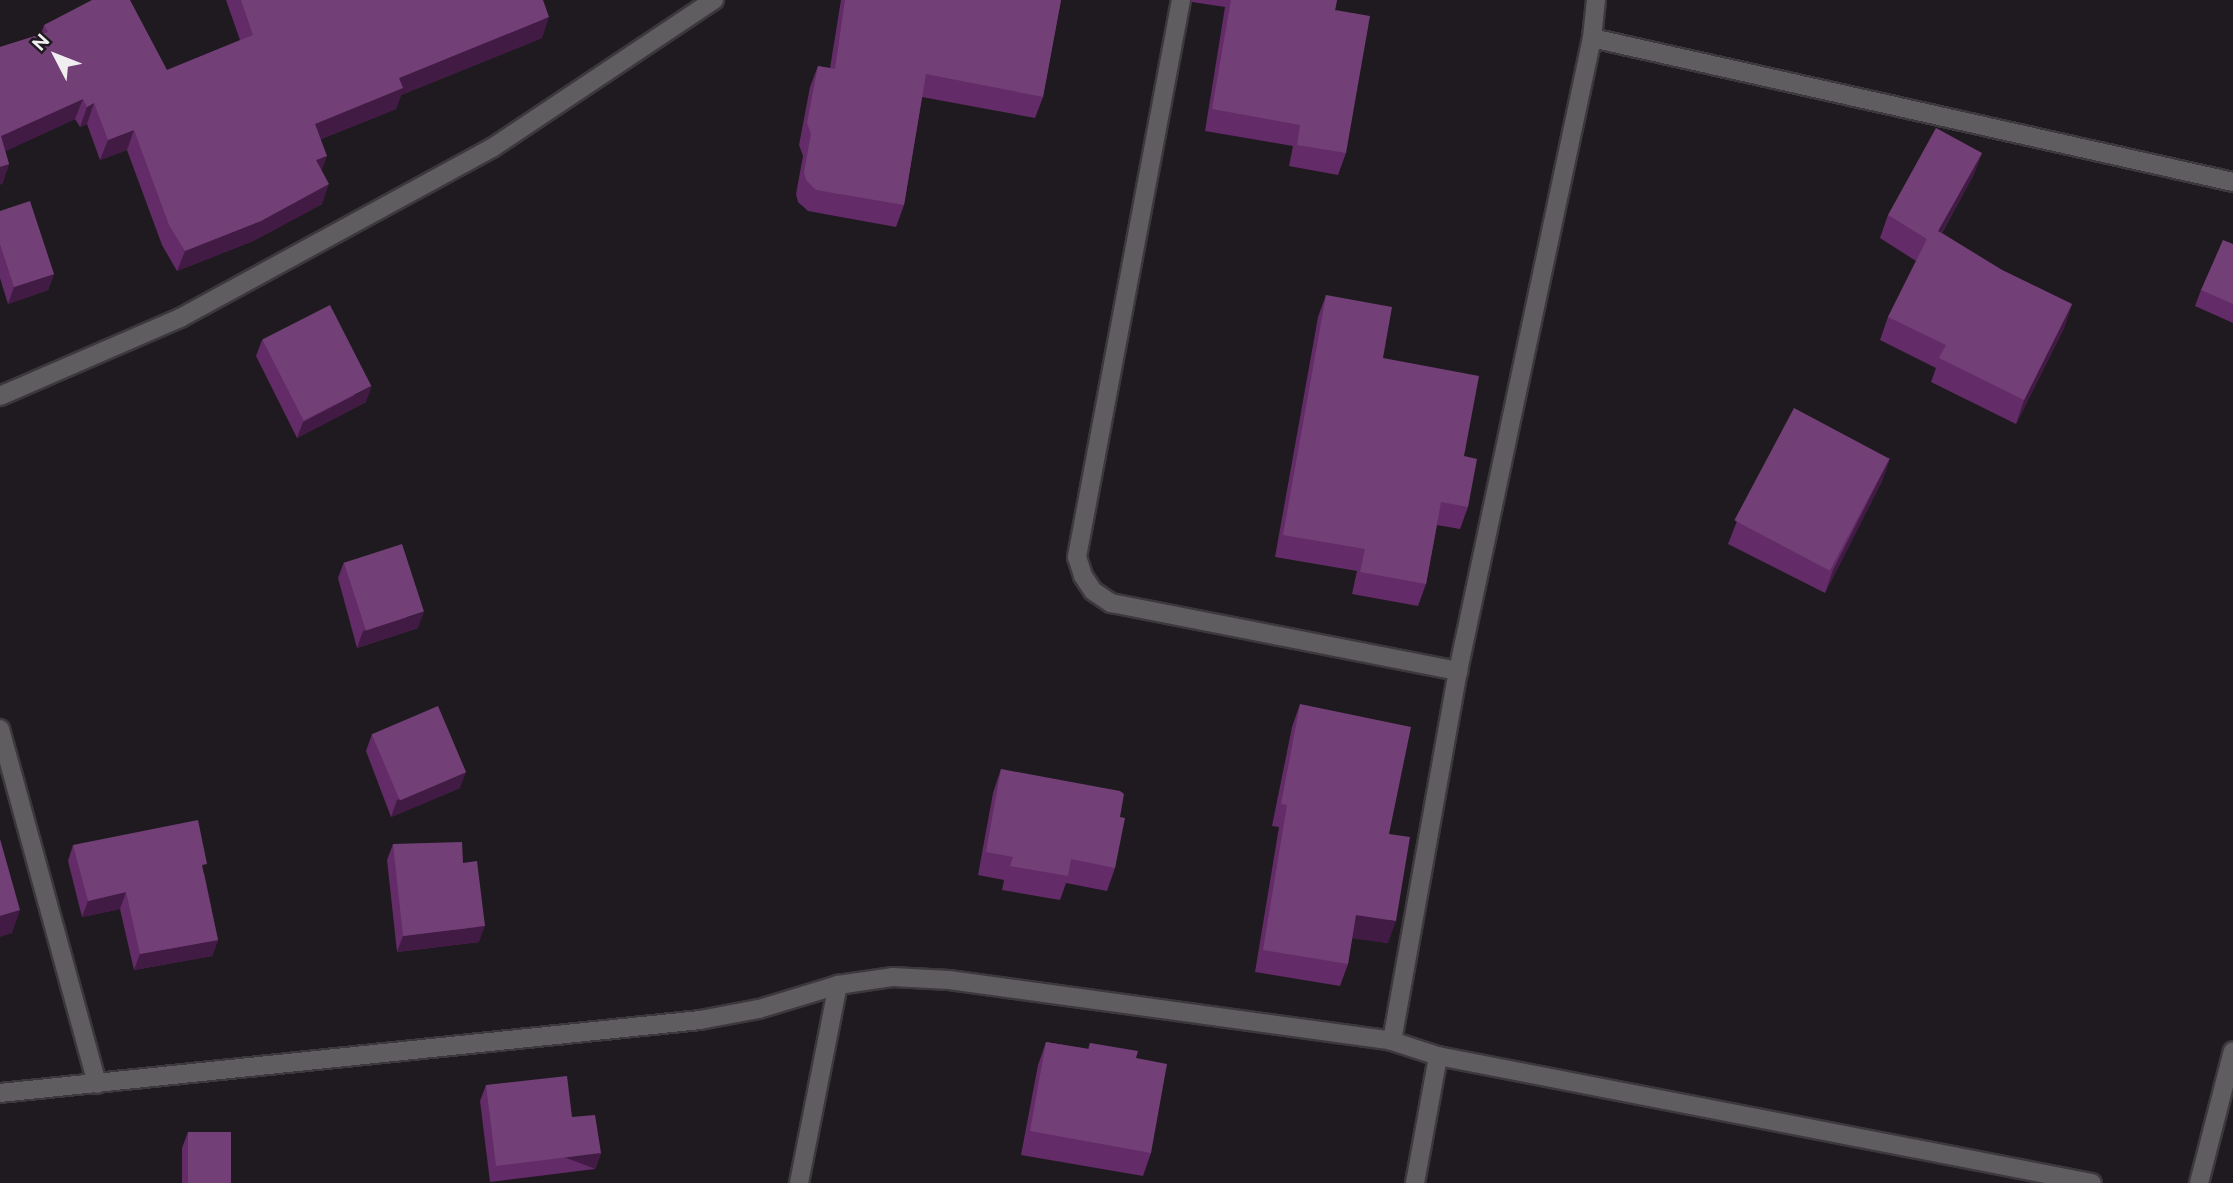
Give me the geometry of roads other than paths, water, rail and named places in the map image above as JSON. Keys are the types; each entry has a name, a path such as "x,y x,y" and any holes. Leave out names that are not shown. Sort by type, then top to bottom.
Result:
{"street":[{"path":"0,396 180,318 492,148 714,0"},
{"path":"1181,0 1077,557 1083,576 1093,591 1111,603 1458,671"},
{"path":"1392,1041 1458,671 1592,38 1596,0"},
{"path":"1592,38 2233,182"},
{"path":"0,729 97,1084"},
{"path":"0,1093 700,1020 759,1009 838,985 893,977 949,980 1392,1041 1438,1056 2092,1183"},
{"path":"799,1183 838,985"},
{"path":"2199,1183 2233,1051"},
{"path":"1415,1183 1438,1056"}]}
